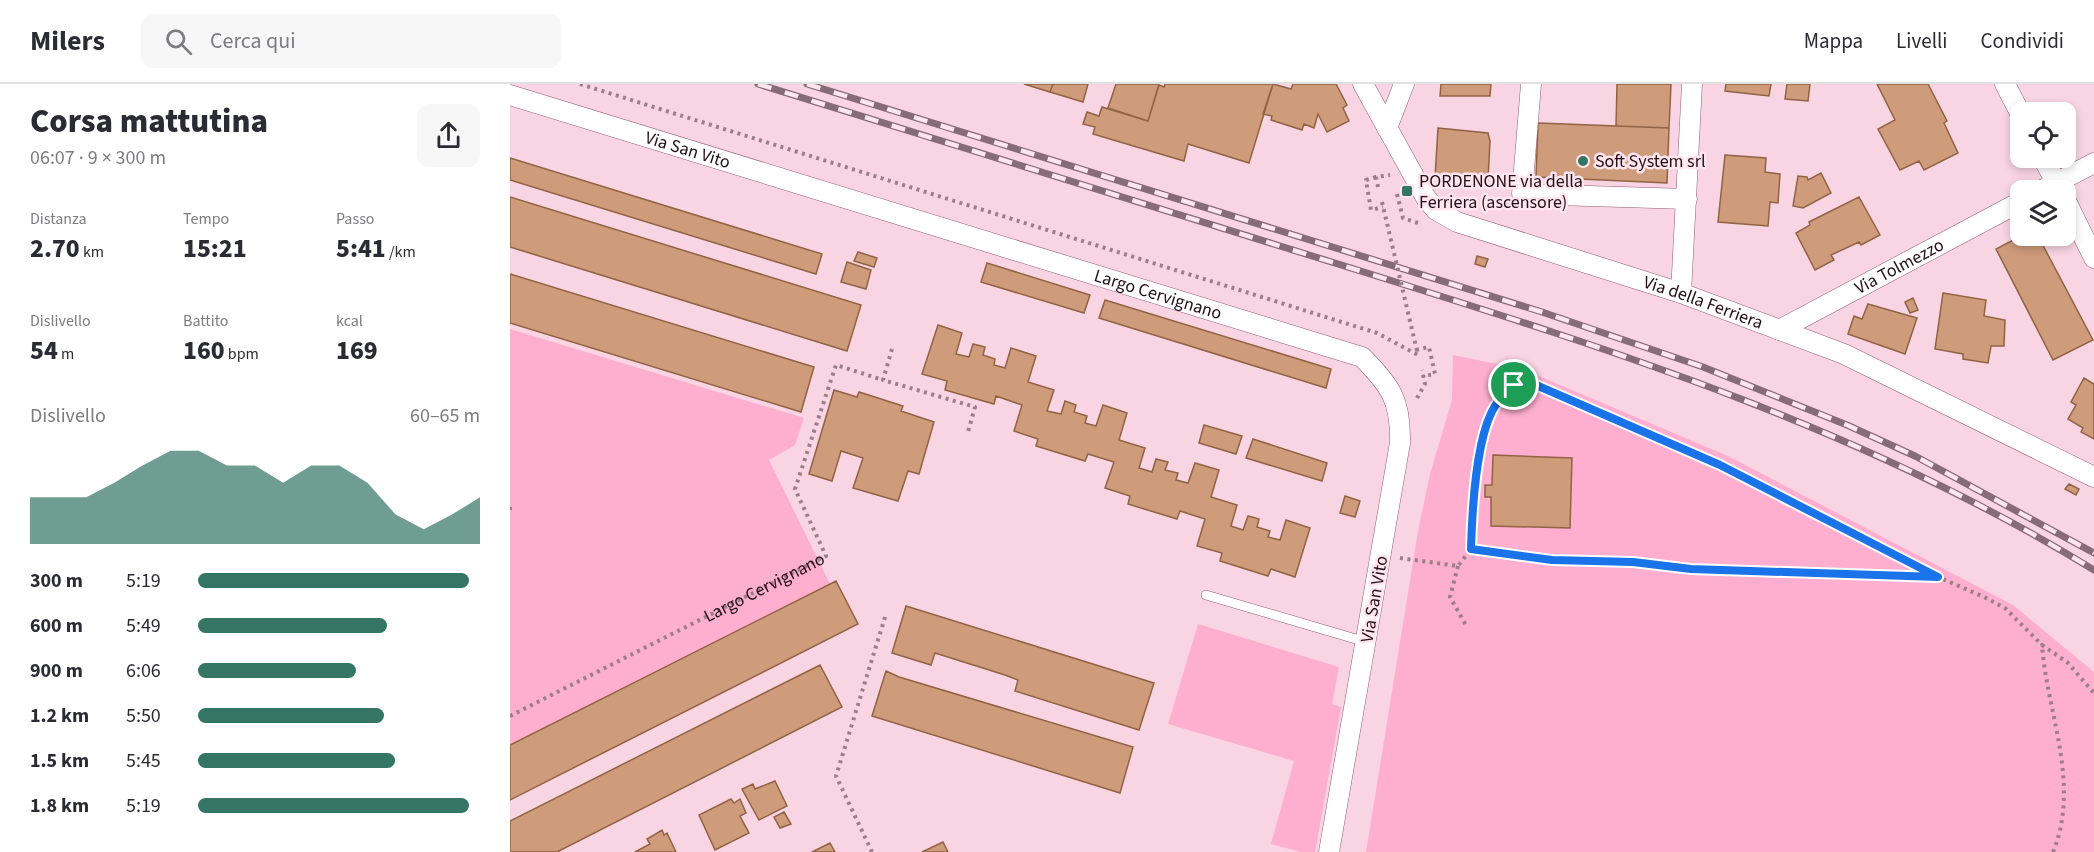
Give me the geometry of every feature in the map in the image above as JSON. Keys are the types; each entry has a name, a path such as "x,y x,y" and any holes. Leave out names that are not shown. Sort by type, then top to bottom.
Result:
{"street":[{"name":"Via San Vito","path":"511,84 517,97 852,201"},
{"name":"Via della Ferriera","path":"1363,84 1436,210 1457,222 1682,293 1844,354 2094,477"},
{"path":"1387,128 1404,84"},
{"path":"1531,84 1522,194 1688,199"},
{"path":"1682,293 1692,84"},
{"path":"2005,84 2014,102"},
{"path":"2066,180 2094,163"},
{"name":"Largo Cervignano","path":"852,201 1362,357"},
{"name":"Via Tolmezzo","path":"1779,330 2010,207"},
{"path":"2076,221 2094,258"},
{"name":"Via San Vito","path":"1329,852 1400,443 1400,424 1396,401 1384,379 1362,357"}],"lane":[{"path":"1206,595 1366,642"}],"path":[{"path":"580,84 1377,333 1417,352 1429,347 1435,374 1423,376"},
{"path":"1376,177 1366,180 1371,210 1382,205 1417,352"},
{"path":"883,380 892,350"},
{"name":"Largo Cervignano","path":"510,716 826,556 795,489 836,365 975,408 968,432"},
{"path":"1467,627 1450,597 1458,566 1471,549 1475,478 1494,408 1514,385 1536,385 1720,465 1938,577 2005,608 2042,645 2067,662 2094,693"},
{"path":"510,507 510,512"},
{"path":"1471,549 1552,560 1633,562 1691,569 1938,577"},
{"path":"1382,555 1458,566"},
{"path":"872,852 836,776 886,614"},
{"path":"2042,645 2044,672 2062,751 2062,817 2053,852"}],"shaded area":[{"path":"510,329 804,418 795,445 769,460 830,584 510,745"},
{"path":"1453,355 1522,369 1728,456 2013,605 2094,672 2094,852 1366,852 1418,531 1430,474 1452,400"},
{"path":"1198,624 1339,667 1332,704 1341,707 1315,852 1301,852 1271,844 1294,761 1168,724"}],"building":[{"path":"1024,84 1053,84 1050,92"},
{"path":"1053,84 1088,84 1083,102 1050,92"},
{"path":"1116,84 1159,84 1148,121 1108,108"},
{"path":"1165,84 1273,84 1249,163 1188,144 1184,161 1093,134 1095,127 1083,124 1087,112 1099,116 1102,107 1148,121 1159,85 1164,87"},
{"path":"1273,84 1291,89 1293,84 1336,84 1347,105 1343,108 1349,121 1327,132 1318,114 1314,128 1304,124 1302,130 1271,120 1272,116 1263,114"},
{"path":"1441,84 1491,84 1490,96 1440,96"},
{"path":"1617,84 1671,84 1669,128 1616,126"},
{"path":"1726,84 1771,84 1769,96 1725,91"},
{"path":"1787,84 1810,84 1808,101 1785,99"},
{"path":"1877,84 1928,84 1947,121 1944,123 1958,153 1924,170 1919,161 1900,170 1878,129 1895,120"},
{"path":"1538,123 1669,128 1667,183 1536,177"},
{"path":"1438,128 1488,133 1490,141 1488,180 1435,177"},
{"path":"1725,155 1766,158 1765,172 1780,174 1778,203 1770,202 1768,226 1718,222"},
{"path":"510,158 822,254 816,274 510,180"},
{"path":"1821,173 1831,193 1803,208 1793,206 1798,176 1807,177 1808,180"},
{"path":"510,197 861,305 847,351 510,247"},
{"path":"1859,197 1880,235 1861,245 1859,242 1831,255 1834,260 1815,270 1796,233 1810,225 1809,222"},
{"path":"2010,242 2010,246 2043,246 2093,340 2053,360 1996,249"},
{"path":"858,252 877,258 874,267 854,261"},
{"path":"1477,256 1488,259 1485,267 1475,264"},
{"path":"847,262 871,270 866,289 841,282"},
{"path":"987,263 1090,295 1084,313 981,282"},
{"path":"510,274 814,367 801,412 510,323"},
{"path":"1943,293 1986,300 1984,316 2005,320 2004,346 1991,346 1988,363 1963,359 1963,354 1935,349"},
{"path":"1913,298 1918,310 1910,313 1905,302"},
{"path":"1105,300 1331,369 1326,388 1099,318"},
{"path":"1868,304 1917,318 1905,354 1848,334 1854,316 1862,319"},
{"path":"938,325 962,333 956,354 969,357 973,344 985,347 983,355 995,359 994,365 1005,368 1011,348 1036,356 1028,382 1054,390 1047,411 1061,414 1065,401 1076,405 1074,412 1087,416 1085,423 1096,426 1103,405 1127,413 1119,440 1145,448 1139,468 1152,472 1156,459 1168,462 1165,470 1178,473 1176,480 1188,483 1195,463 1219,470 1211,497 1237,505 1231,526 1243,530 1248,516 1259,519 1257,527 1270,531 1268,537 1280,540 1286,520 1310,528 1295,577 1271,569 1268,576 1220,561 1222,553 1197,546 1205,519 1180,511 1177,519 1128,504 1130,496 1105,488 1114,462 1088,454 1085,461 1036,446 1038,439 1014,431 1022,405 996,396 994,404 945,390 947,381 922,374"},
{"path":"2084,378 2094,384 2094,439 2081,432 2083,428 2068,419 2076,405 2071,402"},
{"path":"834,390 857,397 859,392 903,406 901,411 934,422 919,474 908,471 898,501 853,488 863,458 841,451 832,481 809,474"},
{"path":"1204,425 1242,436 1236,454 1199,443"},
{"path":"1253,439 1327,463 1322,481 1246,458"},
{"path":"1493,455 1572,458 1570,528 1491,526 1491,497 1485,497 1485,485 1492,485"},
{"path":"2069,484 2079,489 2076,495 2065,489"},
{"path":"1345,496 1360,501 1355,517 1340,513"},
{"path":"836,581 858,624 510,800 510,745"},
{"path":"906,606 1154,683 1139,730 1015,691 1018,680 935,653 931,665 892,653"},
{"path":"820,665 842,707 557,852 510,852 510,821"},
{"path":"886,671 899,677 1133,747 1120,793 872,716"},
{"path":"775,781 787,806 759,820 742,789 753,784 755,789"},
{"path":"731,799 734,803 740,799 746,813 740,816 749,833 715,850 699,815"},
{"path":"784,812 791,824 780,828 774,817"},
{"path":"662,830 664,835 667,833 676,852 635,852 650,844 647,839"},
{"path":"943,842 948,852 922,852"},
{"path":"830,843 835,852 812,852"}],"railway":[{"path":"758,84 1462,303 1648,365 1830,435 1920,476 2008,520 2094,570"},
{"path":"807,84 1542,312 1703,367 1847,425 1915,456 2094,553"}],"place":[{"name":"Soft System srl","path":"1583,161"},
{"name":"PORDENONE via della Ferriera (ascensore)","path":"1407,191"}],"route":[{"path":"1514,385 1536,385 1720,465 1938,577 1691,569 1633,562 1552,560 1471,549 1475,478 1486,432 1494,408 1514,385"}]}
